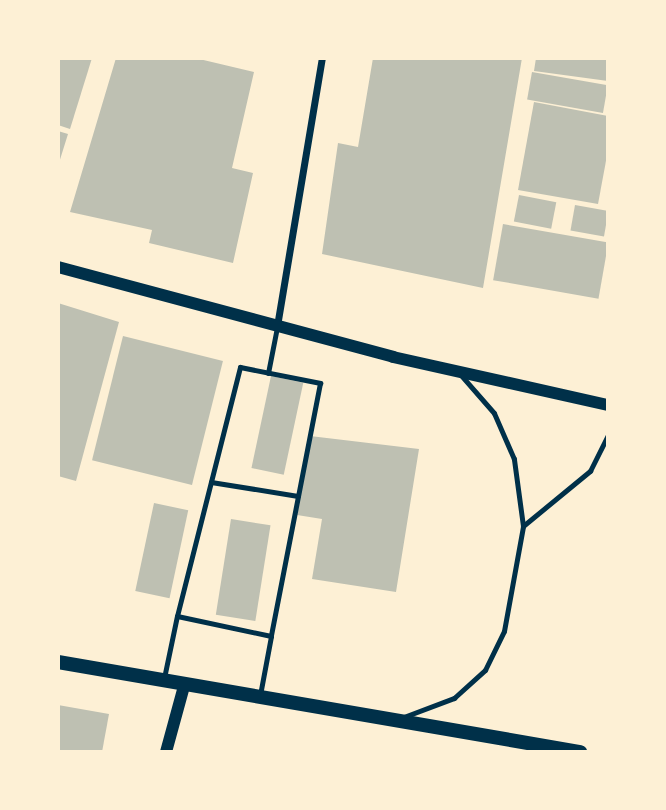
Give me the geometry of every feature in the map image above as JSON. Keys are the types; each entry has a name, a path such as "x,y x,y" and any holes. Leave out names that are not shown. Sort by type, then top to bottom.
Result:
{"main road":[{"path":"58,662 391,722 580,752"}],"street":[{"path":"277,327 322,58"},
{"path":"58,267 277,327 458,372 608,405"},
{"path":"166,752 184,686"}],"lane":[{"path":"268,373 277,327"},
{"path":"163,682 240,367 320,383 259,698"},
{"path":"391,722 454,698 485,670 504,631 523,526 514,459 494,413 458,372"},
{"path":"523,526 590,471 608,435"},
{"path":"211,482 298,496"},
{"path":"177,616 271,636"}],"building":[{"path":"58,58 92,58 70,129 58,125"},
{"path":"116,58 195,58 254,72 232,168 253,173 233,263 149,243 152,230 70,212"},
{"path":"373,58 522,58 483,288 322,254 338,143 358,147"},
{"path":"536,58 608,58 608,81 534,71"},
{"path":"532,72 608,85 603,113 527,100"},
{"path":"534,102 608,116 608,150 598,204 518,190"},
{"path":"58,131 68,134 58,166"},
{"path":"519,195 556,202 551,229 514,222"},
{"path":"575,205 608,211 604,237 570,231"},
{"path":"503,224 608,243 598,299 493,280"},
{"path":"58,303 119,322 76,481 58,476"},
{"path":"123,336 223,361 192,485 92,460"},
{"path":"271,376 303,383 284,475 251,468"},
{"path":"310,436 419,449 396,592 312,579 322,519 297,515"},
{"path":"154,503 188,510 170,598 135,591"},
{"path":"231,519 271,525 255,621 216,615"},
{"path":"58,705 109,714 102,752 58,752"}]}
